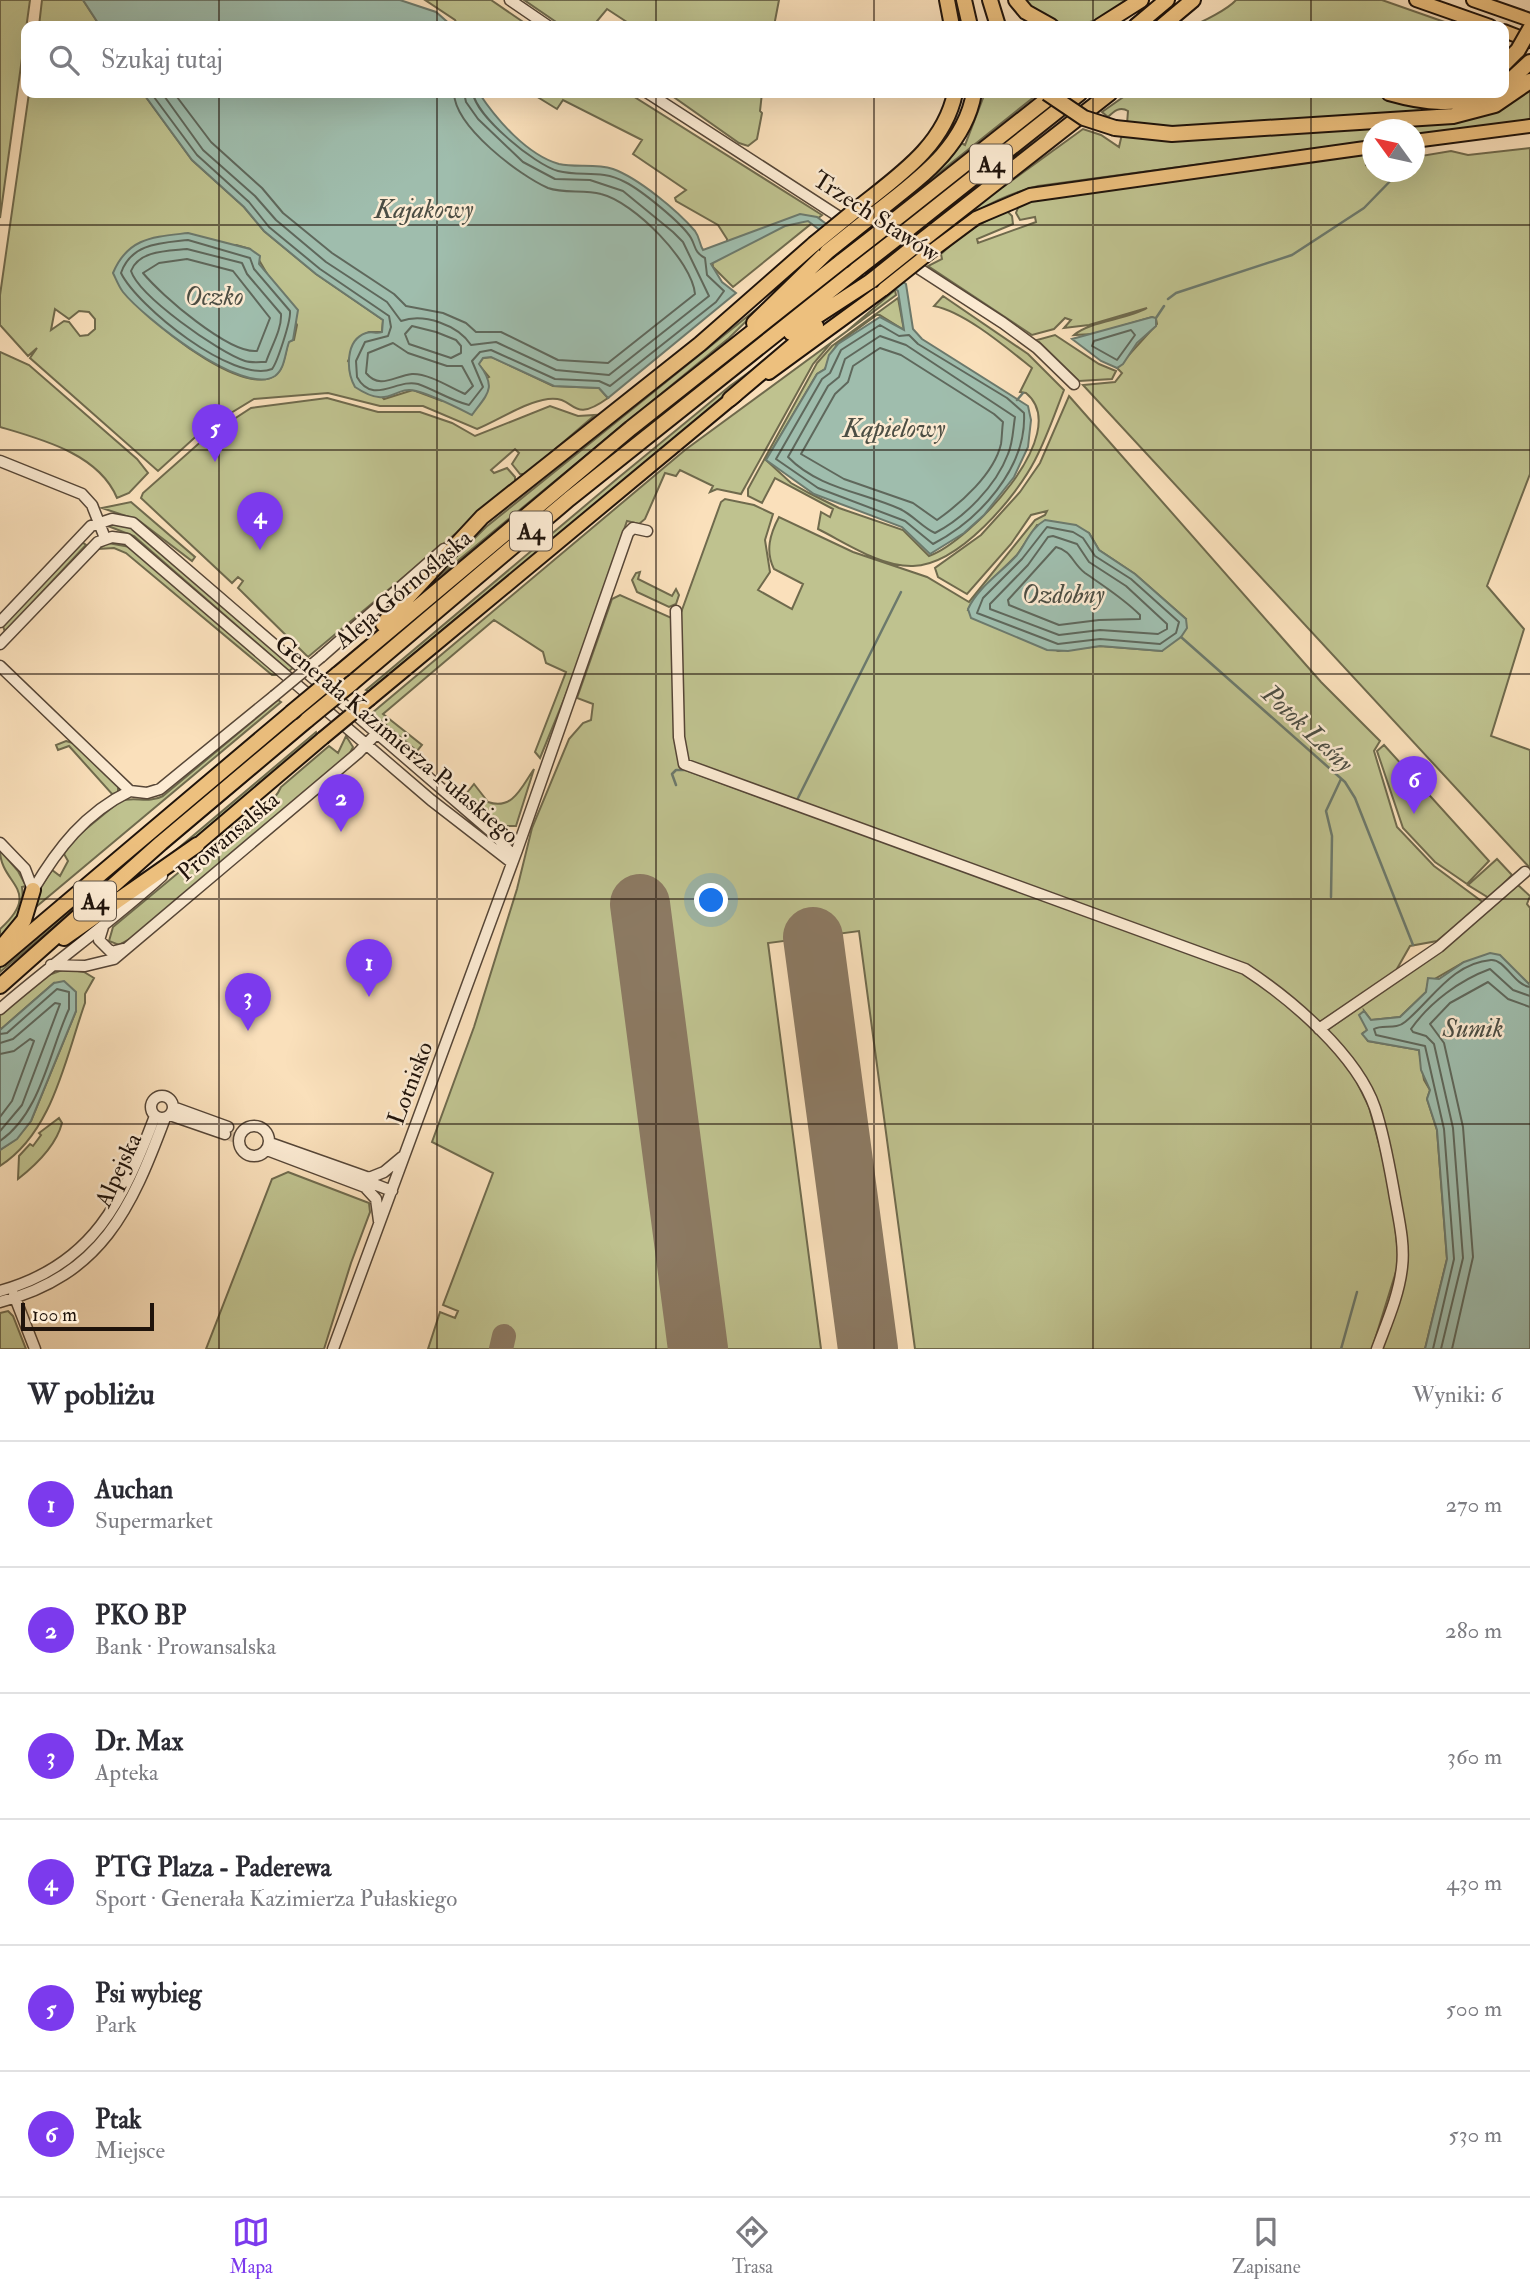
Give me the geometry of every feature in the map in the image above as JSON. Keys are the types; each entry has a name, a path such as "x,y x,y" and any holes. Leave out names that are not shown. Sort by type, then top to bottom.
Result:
{"highway":[{"path":"947,0 951,21"},
{"path":"964,0 969,21"},
{"path":"990,0 996,21"},
{"path":"1016,0 1026,12 1042,21"},
{"path":"1108,21 1141,0"},
{"path":"1142,21 1167,0"},
{"path":"1168,21 1193,0"},
{"path":"1509,59 1518,50 1530,29"},
{"path":"1509,81 1530,62"},
{"path":"1509,95 1530,81"},
{"path":"714,364 858,208 927,150 944,125 953,98"},
{"path":"338,674 482,517 820,248 872,216 948,150 965,120 972,98"},
{"name":"Aleja Górnośląska","path":"0,959 631,428 1049,98"},
{"path":"1054,98 1084,118 1115,128 1172,134 1453,116 1495,105 1505,98"},
{"name":"A4","path":"0,986 161,843 579,491 1074,98"},
{"path":"714,384 923,249 1104,98"},
{"path":"1416,98 1443,103 1477,98"},
{"path":"730,399 871,281"},
{"path":"30,960 197,845"},
{"path":"0,949 23,920 33,890"}],"main road":[{"path":"1416,0 1476,21"},
{"path":"1473,0 1530,20"},
{"path":"1509,33 1530,41"},
{"path":"1425,140 1530,125"},
{"path":"197,845 730,399 838,325 884,289 923,249 976,218 1030,195 1362,149"}],"street":[{"path":"510,0 541,21"},
{"name":"Trzech Stawów","path":"656,98 1003,323 1037,348 1074,384"},
{"path":"0,461 77,491 89,502 105,538 88,551 0,644"},
{"path":"33,890 59,846 111,800 130,791 147,793 160,789 321,657 482,517"},
{"name":"Generała Kazimierza Pułaskiego","path":"99,522 117,519 141,527 267,642 378,732 494,834 510,852 511,862"},
{"path":"0,622 88,529 99,522"},
{"name":"Lotnisko","path":"333,1349 628,533 633,528 646,531"},
{"name":"Generała Kazimierza Pułaskiego","path":"105,538 122,538 137,546 431,800 511,862"},
{"path":"676,611 679,737 684,764 1245,969 1268,984 1320,1030 1363,1082 1375,1107 1390,1169 1403,1264 1398,1291 1377,1349"},
{"path":"0,666 130,791"},
{"name":"Prowansalska","path":"51,965 85,966 114,959 378,732"},
{"path":"494,834 505,838 522,831"},
{"path":"0,843 25,869 33,890"},
{"path":"0,1009 51,965 103,927 197,845"},
{"path":"1320,1030 1439,947 1525,872"},
{"path":"103,927 99,940 107,951 130,946"},
{"name":"Alpejska","path":"0,1303 54,1268 98,1232 123,1195 166,1114 234,1134"},
{"path":"248,1127 262,1127 268,1134 268,1146 259,1156 249,1156 241,1149 234,1134 248,1127"},
{"path":"268,1146 392,1191"},
{"path":"369,1183 405,1154"},
{"path":"369,1183 376,1199 379,1226"},
{"name":"Alpejska","path":"0,1291 14,1293"},
{"path":"14,1293 36,1349"}],"green space":[{"path":"0,0 30,0 27,21 21,21 21,65 0,218"},
{"path":"42,0 83,0 97,21 40,21"},
{"path":"425,0 491,0 522,21 456,21"},
{"path":"524,0 779,0 775,21 625,21 607,9 597,21 555,21"},
{"path":"1024,0 1131,0 1093,21 1051,21"},
{"path":"1236,0 1382,0 1442,21 1204,21"},
{"path":"1530,68 1530,75 1509,92 1509,88"},
{"path":"1530,88 1530,120 1425,134 1425,122 1440,121 1509,98"},
{"path":"28,98 147,98 192,160 244,207 264,231 316,274 383,320 382,332 369,332 360,337 348,361 384,399 413,390 442,401 489,377 478,364 483,358 492,357 553,386 599,388 608,398 595,406 580,410 557,399 539,401 477,429 423,406 380,406 328,393 254,399 203,430 158,471 30,358 37,348 28,356 0,325 0,295","holes":["236,245 250,249 297,325 294,340 289,341 279,372 270,378 241,376 223,369 188,348 150,315","55,309 69,319 79,311 89,312 95,319 95,329 88,335 80,336 69,322 64,321 51,330"]},
{"path":"539,98 636,98 822,215 733,287 713,267 712,259 728,252 727,239 718,225 676,201 675,198 686,190 633,154 642,140 563,100 557,109"},
{"path":"675,98 761,98 762,113 757,139 748,146 739,143"},
{"path":"983,98 1033,98 880,220 878,218 948,161 961,143 965,145"},
{"path":"1122,98 1394,98 1424,106 1458,107 1497,98 1477,106 1439,113 1159,129 1127,124 1128,111 1122,109 1108,117 1102,112"},
{"path":"1362,124 1362,142 1038,186 993,202 953,226 928,246 927,243 1000,184 1003,187 1083,129 1101,135 1119,147 1122,134"},
{"path":"1530,148 1530,474 1487,586 1524,629 1491,736 1530,750 1530,868 1083,385 1115,382 1122,373 1117,368 1157,324 1152,317 1094,334 1074,335 1089,327 1147,308 1089,325 1064,328 1071,320 1065,318 1054,329 1032,335 928,266 942,259 941,254 963,234 1006,210 1012,216 1013,224 977,239 978,243 1036,222 1035,217 1020,220 1016,213 1019,205 1033,200 1362,153 1362,182 1425,182 1425,155 1451,151 1468,155"},
{"path":"843,267 847,271 351,676 347,673 619,445"},
{"path":"895,290 896,295 831,343 813,364 741,494 717,489 710,492 713,486 680,470 676,476 665,473 645,519 639,524 627,521 574,675 540,758 535,752 566,672 546,663 543,652 494,620 383,714 422,745 417,751 372,713 685,450 847,331"},
{"path":"943,296 1028,354 1064,390 1035,460 1000,510 967,542 949,554 931,563 913,566 889,563 876,558 818,529 821,512 830,517 833,509 775,478 762,503 748,496 748,489 817,363 832,346 898,298 904,330 878,314 837,344 825,369 817,374 766,460 791,483 809,493 839,508 903,530 929,556 947,547 990,509 1011,484 1027,458 1037,433 1038,411 1026,393 1020,392 1032,368 972,323 934,306"},
{"path":"769,299 729,338 421,591 486,527"},
{"path":"1055,335 1099,364 1116,371 1112,379 1079,381 1037,340"},
{"path":"787,345 371,692 366,690 730,386"},
{"path":"0,352 29,365 137,459 148,473 129,493 117,498 97,470 83,459 50,443 0,427"},
{"path":"1069,396 1321,682 1380,741 1374,751 1397,827 1434,866 1484,903 1437,941 1410,946 1394,974 1318,1023 1301,1017 1349,1066 1369,1107 1391,1188 1399,1262 1372,1349 915,1349 859,931 768,943 821,1349 721,1349 661,896 617,901 678,1349 428,1349 440,1312 455,1318 458,1311 443,1305 493,1173 432,1142 474,1027 517,889 532,828 569,739 583,723 591,720 593,704 577,698 612,599 620,595 678,621 721,502 725,499 754,505 773,514 765,540 770,572 758,590 792,609 803,584 774,569 771,562 771,536 779,517 853,552 927,577 969,602 1035,520 1047,511 1031,515 1011,544 967,594 938,577 935,568 981,535 1020,492 1040,463","holes":["1037,525 1089,533 1099,550 1135,574 1186,619 1162,651 1100,646 1058,651 968,610 977,594 1017,555"]},
{"path":"327,398 378,412 420,412 452,423 475,436 550,406 578,416 595,415 526,474 520,474 512,464 519,453 515,449 491,470 494,473 507,468 515,477 515,484 308,657 238,588 243,581 238,577 232,583 141,498 143,493 205,438 251,408"},
{"path":"131,502 195,557 192,561 138,520 102,508"},
{"path":"110,524 134,528 293,668 289,671 134,536 108,526"},
{"path":"82,542 86,545 5,632 3,626"},
{"path":"108,543 130,547 280,675 272,675 126,553 114,548 98,549"},
{"path":"640,572 638,579 672,596 676,589 679,595 676,604 669,607 637,592 632,580 636,573"},
{"path":"278,700 281,702 36,907 39,890 52,870 60,876 68,861 64,854 69,843 120,801 163,796"},
{"path":"297,715 301,719 0,972 0,965"},
{"path":"316,732 318,736 186,847 137,883"},
{"path":"346,736 353,747 349,755 132,938 119,945 109,941 113,927 243,819 270,802 281,787 329,746 338,753"},
{"path":"66,741 73,743 118,785 118,793 112,794 69,746 58,750 56,745"},
{"path":"1384,745 1489,861 1467,884 1435,862 1403,828 1377,751"},
{"path":"534,769 516,826 503,826 466,794 474,784 488,802 504,803 516,795"},
{"path":"0,850 18,871 26,886 22,887 22,902 18,914 0,936 0,929 13,916 19,905 19,896 2,862"},
{"path":"1497,859 1512,875 1489,898 1468,885"},
{"path":"1518,885 1530,896 1527,904 1530,908 1530,985 1521,977 1464,962 1428,983 1426,992 1400,1017 1371,1020 1364,1011 1367,1031 1363,1033 1368,1041 1419,1050 1424,1080 1430,1090 1427,1099 1437,1130 1447,1259 1425,1349 1379,1349 1404,1259 1378,1114 1329,1038 1329,1029 1454,940"},
{"path":"65,969 84,972 94,978 85,994 85,1003 63,1070 45,1114 18,1152 0,1166 0,1150 16,1139 31,1121 76,1011 54,983 0,1030 0,1015 46,976"},
{"path":"59,1118 62,1123 50,1147 18,1179 19,1156 30,1144 33,1146 41,1135 39,1133"},
{"path":"288,1172 369,1203 370,1212 324,1349 206,1349 272,1179"},
{"path":"8,1311 13,1316 26,1349 0,1349 0,1313"}],"water":[{"path":"83,0 400,0 436,12 446,21 97,21"},
{"name":"Kajakowy","path":"147,98 483,98 513,135 535,153 559,164 613,169 645,187 695,231 703,250 800,214 817,217 906,284 913,329 922,339 1028,406 1031,420 1028,447 1014,477 984,515 964,533 930,554 902,527 814,494 766,460 817,374 825,369 829,355 838,344 880,317 904,330 898,291 808,221 785,226 711,264 722,282 736,293 608,398 599,388 554,386 491,357 483,358 479,364 489,385 472,415 416,391 402,391 384,397 367,394 355,387 350,373 349,357 354,342 359,337 368,332 382,332 383,320 316,274 264,231 244,207 192,160"},
{"name":"Oczko","path":"188,233 250,249 260,256 259,264 298,310 293,340 289,342 283,365 275,376 260,379 241,375 218,365 171,335 134,304 120,288 113,273 126,252 143,241"},
{"path":"1156,318 1156,326 1137,343 1123,364 1117,368 1101,361 1072,339"},
{"name":"Ozdobny","path":"1045,520 1076,525 1089,533 1099,550 1135,574 1186,619 1187,628 1181,637 1162,651 1100,646 1068,651 1047,650 971,618 968,609 972,601 1017,555 1032,531"},
{"name":"Sumik","path":"1490,953 1500,955 1530,985 1530,1349 1425,1349 1447,1259 1437,1130 1427,1099 1430,1090 1421,1070 1419,1050 1368,1041 1362,1034 1367,1030 1359,1015 1364,1011 1371,1020 1400,1017 1426,992 1428,978 1439,979 1464,962"},
{"path":"64,981 76,992 76,1011 31,1121 17,1139 0,1150 0,1030 54,983"}],"waterway":[{"path":"1168,299 1176,293 1292,255 1364,208 1389,182"},
{"path":"1156,318 1164,306"},
{"path":"1017,400 1023,393"},
{"path":"797,800 901,592"},
{"name":"Potok Leśny","path":"1181,637 1345,782 1355,798 1413,945"},
{"path":"676,785 672,774 676,770 686,770 793,809"},
{"path":"1331,897 1332,836 1326,811 1341,779"},
{"path":"1341,1349 1357,1292"}],"taxiway":[{"path":"501,1349 504,1336"}],"runway":[{"path":"640,904 698,1349"},
{"path":"813,937 868,1349"}],"tunnel":[{"path":"225,1134 235,1138"}],"place":[{"name":"Psi wybieg","path":"215,462"},
{"name":"PTG Plaza - Paderewa","path":"260,550"},
{"name":"Ptak","path":"1414,814"},
{"name":"PKO BP","path":"341,832"},
{"name":"Auchan","path":"369,997"},
{"name":"Dr. Max","path":"248,1031"}],"water label":[{"name":"Kąpielowy","path":"894,428"}]}
